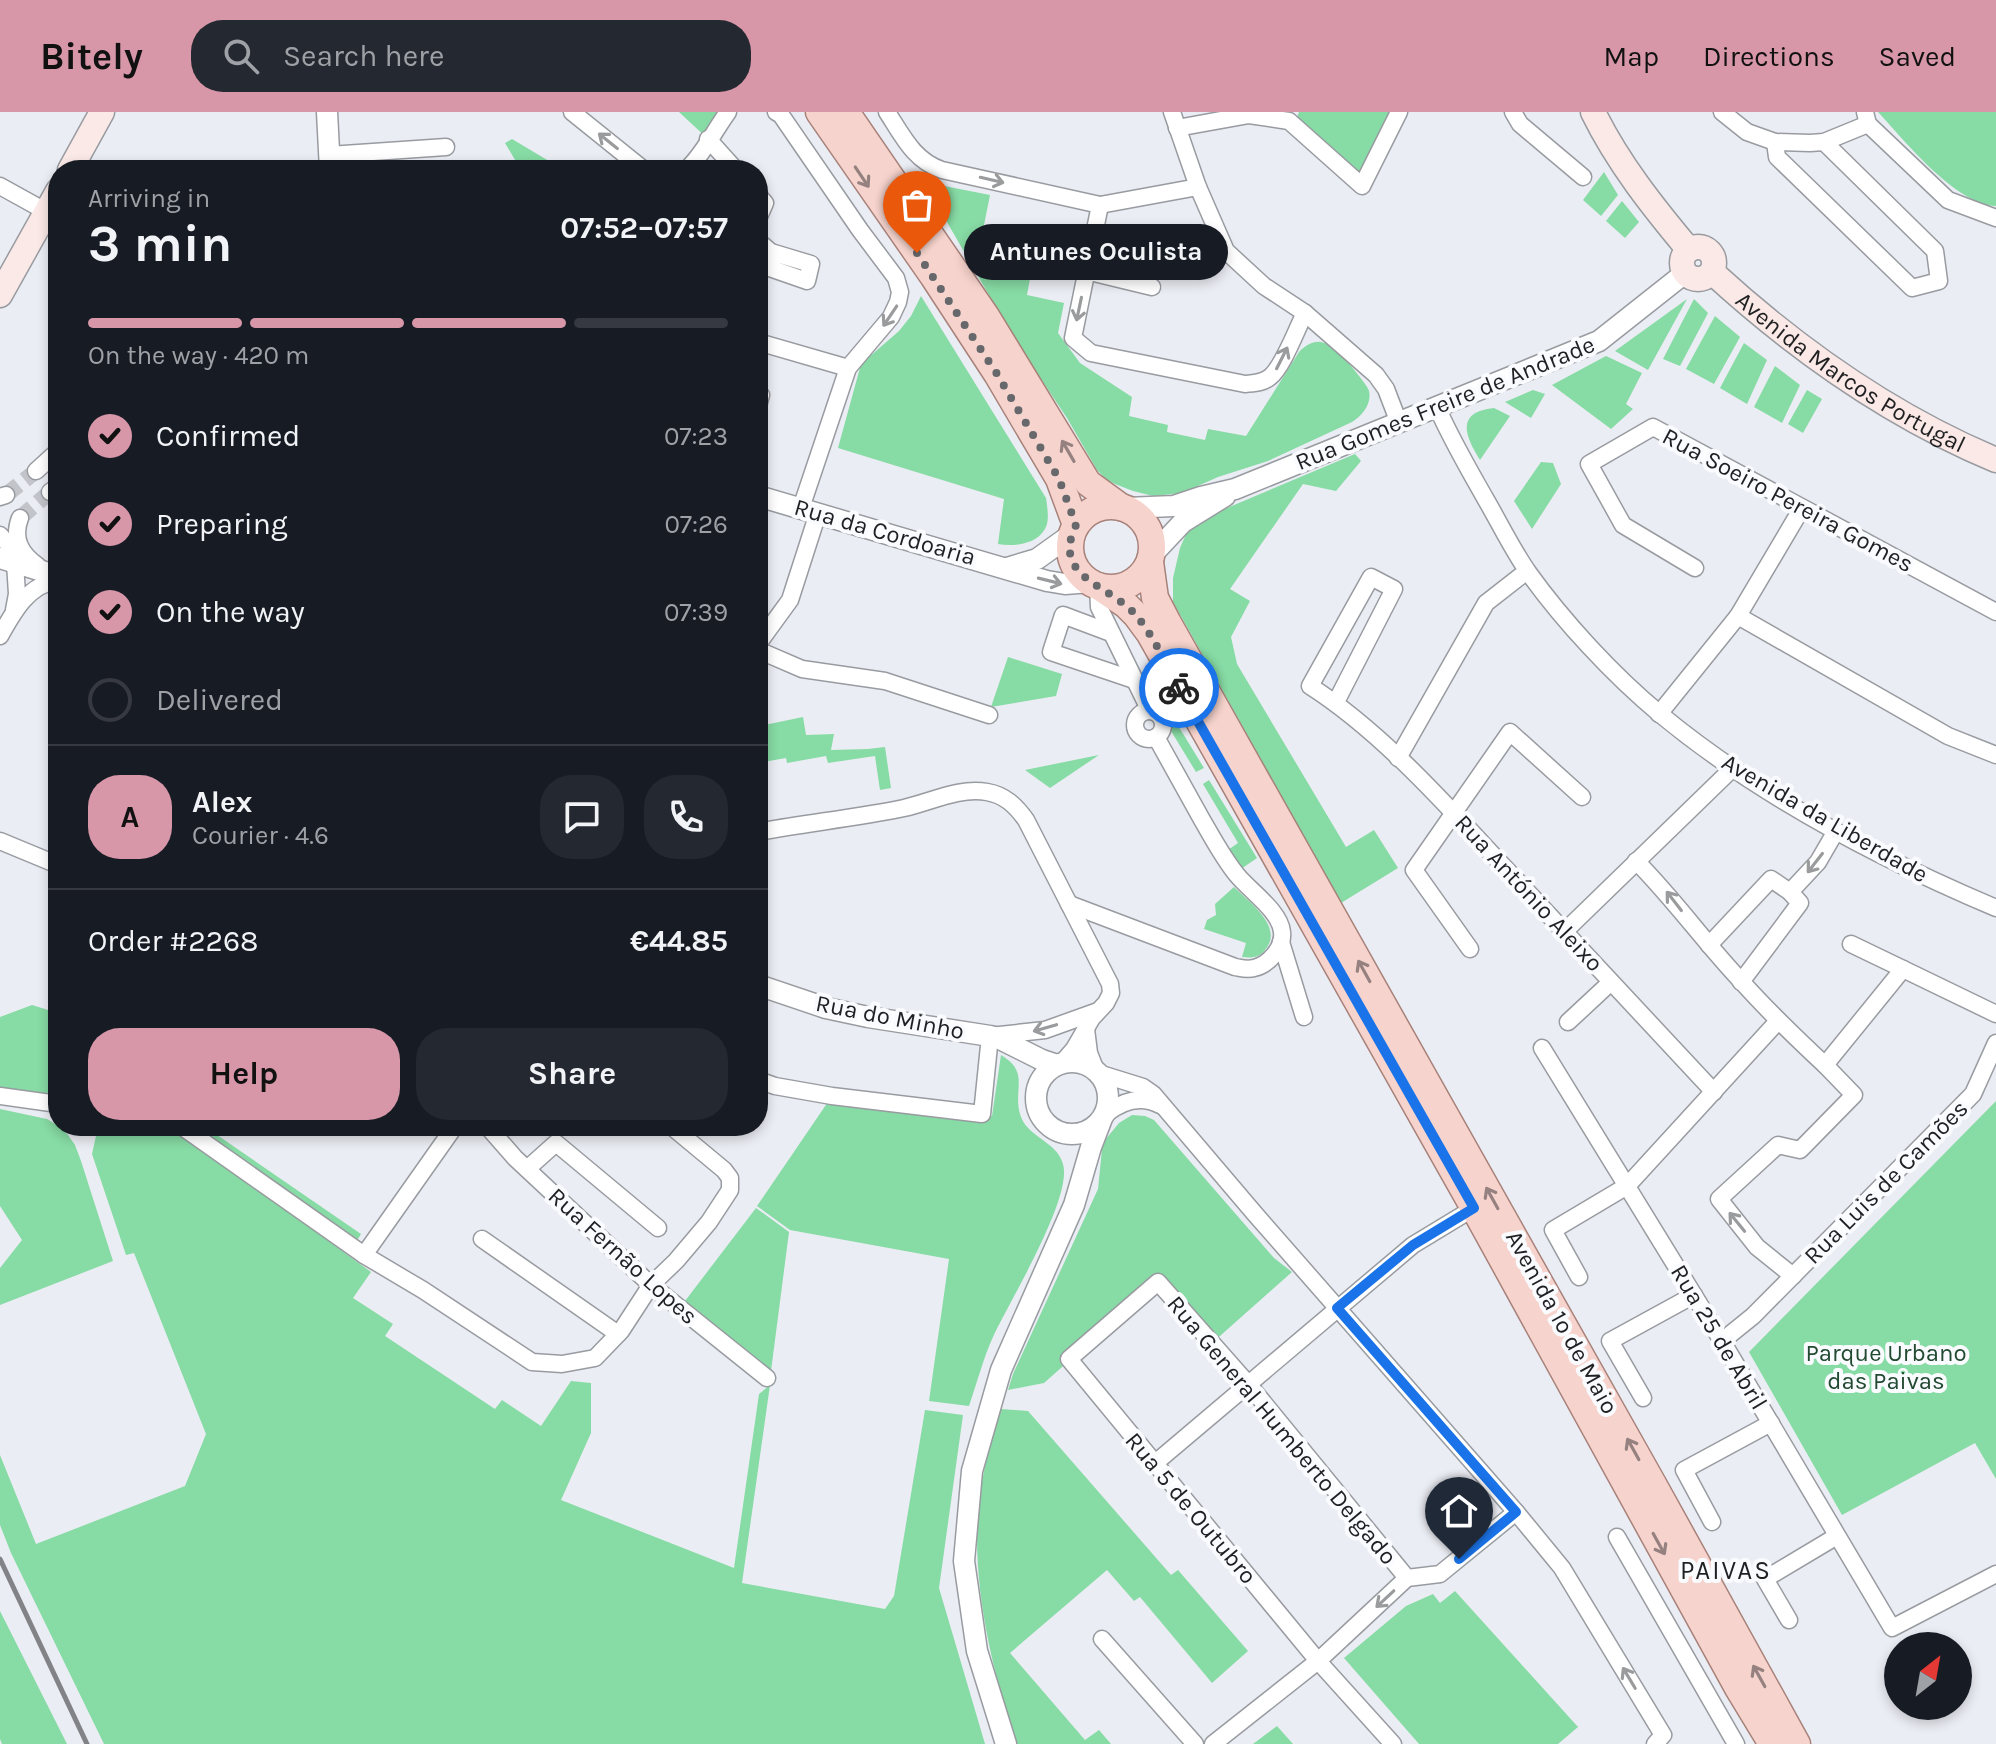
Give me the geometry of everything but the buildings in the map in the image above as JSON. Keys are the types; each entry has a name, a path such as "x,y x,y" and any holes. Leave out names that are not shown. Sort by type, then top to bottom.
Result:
{"main road":[{"path":"76,160 102,112"},
{"path":"819,112 997,374 1059,479 1074,530"},
{"path":"846,112 986,316 1088,483 1139,516 1148,527 1152,541 1151,559 1138,579 1119,587 1094,584 1075,566 1070,545 1074,530 1084,515 1096,508 1108,505 1123,507"},
{"path":"1593,112 1632,179 1687,262"},
{"path":"0,295 48,209"},
{"name":"Avenida Marcos Portugal","path":"1687,262 1695,247 1703,248 1713,258 1712,272 1736,294 1859,387 1922,426 1996,460"},
{"name":"Avenida 1º de Maio","path":"1151,559 1155,598 1168,623 1797,1744"},
{"name":"Avenida 1º de Maio","path":"1094,584 1126,605 1150,634 1772,1744"}],"street":[{"path":"327,112 329,160"},
{"path":"572,112 632,160"},
{"path":"695,160 728,112"},
{"path":"768,632 790,600 809,510 848,368 891,317 900,292 896,278 776,112"},
{"path":"887,112 914,153 932,167 1100,205 1198,187"},
{"path":"1399,112 1362,186 1289,121 1249,115 1174,120 1198,187 1226,251 1264,286 1305,313 1376,375 1386,389 1399,423"},
{"path":"1513,112 1520,124 1583,177"},
{"path":"1722,112 1747,132 1775,142 1824,142 1866,118 1948,200 1996,218"},
{"path":"708,139 727,160"},
{"path":"1775,142 1777,157 1912,288 1939,281 1935,251 1824,142"},
{"path":"351,160 446,147"},
{"path":"0,186 48,201"},
{"path":"1100,205 1073,338 1091,353 1245,384 1258,383 1277,370 1305,313"},
{"path":"768,249 811,264 807,281 768,267"},
{"name":"Rua Gomes Freire de Andrade","path":"1235,489 1599,341 1687,262"},
{"path":"1086,271 1152,287"},
{"path":"768,345 848,368"},
{"name":"Avenida da Liberdade","path":"1437,407 1452,440 1527,571 1584,640 1659,714 1733,768 1836,831 1934,882 1996,908"},
{"name":"Rua Soeiro Pereira Gomes","path":"1695,568 1623,525 1589,464 1653,427 1996,612"},
{"path":"36,471 48,460"},
{"path":"1123,507 1174,506 1235,489"},
{"path":"1151,559 1183,522 1235,489"},
{"name":"Rua da Cordoaria","path":"768,499 1047,581 1094,584"},
{"path":"1659,714 1738,616 1802,508"},
{"path":"13,559 20,518"},
{"path":"1010,569 1037,559 1074,530"},
{"path":"0,535 9,545 13,559 17,594 14,610"},
{"path":"13,559 48,574"},
{"path":"1398,758 1486,603 1527,571"},
{"name":"Rua António Aleixo","path":"1336,702 1394,589 1371,577 1310,686 1336,702 1455,814 1714,1092"},
{"path":"0,636 14,610 35,588 48,580"},
{"path":"1094,584 1099,607 1134,680 1150,711 1158,714 1163,722 1162,731 1156,737 1223,855 1279,921 1281,942 1304,1017"},
{"path":"1111,633 1063,615 1051,652 1134,680"},
{"path":"1738,616 1948,736 1996,755"},
{"path":"768,652 802,669 885,681 989,715"},
{"path":"1470,949 1414,870 1510,732 1582,797"},
{"path":"1564,932 1733,768"},
{"path":"768,830 902,808 964,791 991,792 1005,798 1019,810 1091,945 1110,984 1111,993 1074,1049 1044,1076 1036,1092"},
{"path":"1790,892 1818,862 1836,831"},
{"path":"0,841 48,861"},
{"path":"1636,861 1665,890 1741,982 1825,1065 1903,969"},
{"path":"1709,945 1771,879 1800,903 1741,982"},
{"path":"1069,904 1235,967 1257,968 1273,956 1281,942"},
{"path":"1851,944 1996,1014"},
{"path":"1568,1022 1611,982"},
{"name":"Rua do Minho","path":"768,988 856,1015 998,1038 1021,1051 1059,1064"},
{"path":"768,1084 847,1098 982,1114 990,1036 1045,1030 1098,1011"},
{"path":"1627,1186 1778,1021"},
{"path":"1006,1744 977,1651 964,1561 972,1471 1001,1370 1074,1205 1109,1096 1089,1053 1086,1029"},
{"name":"Rua Luis de Camões","path":"1722,1341 1753,1316 1973,1094 1996,1043"},
{"name":"Rua 25 de Abril","path":"1542,1048 1722,1341 1892,1628 1996,1574"},
{"path":"1021,1051 1031,1069 1038,1112 1071,1151 1077,1163 1080,1185"},
{"path":"1059,1064 1079,1063 1143,1087 1153,1094 1562,1568 1663,1735 1655,1744"},
{"name":"Rua Luis de Camões","path":"1793,1276 1757,1247 1719,1199 1778,1145 1800,1150 1854,1095 1825,1065"},
{"path":"0,1096 48,1103"},
{"path":"1050,1127 1067,1135 1077,1135 1094,1128 1103,1117 1124,1102 1136,1100 1150,1101 1165,1108"},
{"path":"195,1136 364,1255 532,1362 562,1364 595,1358 618,1334 651,1285 709,1222 730,1190 730,1178 724,1170 684,1136"},
{"path":"364,1255 448,1136"},
{"name":"Rua Fernão Lopes","path":"496,1136 527,1169 651,1285 767,1378"},
{"path":"527,1169 556,1143 658,1228"},
{"name":"Avenida 1º de Maio","path":"1579,1277 1553,1230 1627,1186"},
{"path":"1154,1464 1413,1245 1474,1208"},
{"path":"482,1239 618,1334"},
{"name":"Rua General Humberto Delgado","path":"1158,1282 1249,1385 1407,1578"},
{"name":"Rua 5 de Outubro","path":"1158,1282 1069,1359 1318,1661 1393,1744"},
{"name":"Avenida 1º de Maio","path":"1643,1398 1610,1341 1694,1295"},
{"path":"1712,1522 1684,1470 1771,1423"},
{"path":"1213,1744 1318,1661 1407,1578 1440,1574 1516,1512"},
{"path":"1789,1620 1765,1579 1837,1536"},
{"path":"1617,1537 1736,1744"},
{"path":"1102,1639 1195,1744"}],"green space":[{"path":"679,112 728,112 708,139"},
{"path":"1299,112 1391,112 1361,178 1296,120"},
{"path":"1878,112 1996,112 1996,206 1980,203 1948,183 1916,154"},
{"path":"512,139 547,160 515,160 505,143"},
{"path":"1604,172 1618,195 1601,216 1583,200"},
{"path":"924,182 990,195 982,235 1036,246 1027,295 1064,303 1058,333 1080,363 1132,397 1129,416 1168,425 1167,432 1205,440 1208,429 1246,436 1299,352 1309,344 1318,342 1333,347 1359,375 1369,391 1368,405 1352,422 1268,461 1218,477 1182,493 1153,496 1115,484 1097,470 1067,418 1013,337"},
{"path":"1622,201 1639,222 1625,238 1606,221"},
{"path":"921,296 1046,498 1047,524 1033,540 1012,545 998,544 1004,499 838,448 861,364 899,331"},
{"path":"1687,299 1648,370 1615,351"},
{"path":"1694,299 1708,313 1680,366 1663,359"},
{"path":"1715,316 1740,337 1714,384 1686,369"},
{"path":"1744,343 1767,360 1747,404 1720,388"},
{"path":"1606,356 1642,373 1626,404 1633,409 1611,429 1552,385"},
{"path":"1775,366 1800,385 1782,423 1754,407"},
{"path":"1533,390 1545,394 1531,418 1505,402"},
{"path":"1807,390 1822,399 1803,433 1788,424"},
{"path":"1494,408 1510,416 1480,460 1470,442 1468,420 1473,414"},
{"path":"1355,454 1361,461 1336,491 1303,484 1230,589 1250,601 1231,637 1237,664 1346,847 1374,830 1398,868 1341,903 1173,602 1173,578 1180,548 1190,525"},
{"path":"1541,462 1553,463 1561,484 1532,529 1514,501"},
{"path":"1008,657 1062,674 1056,696 991,707"},
{"path":"1166,706 1204,768 1196,772 1171,731 1169,717 1163,710"},
{"path":"803,717 806,735 834,734 831,750 885,747 891,788 880,790 875,756 828,763 826,756 787,763 786,758 768,761 768,724"},
{"path":"1099,755 1050,788 1025,770"},
{"path":"1209,780 1257,858 1241,869 1228,850 1238,843 1203,784"},
{"path":"1234,887 1262,915 1271,932 1265,950 1257,956 1242,957 1246,943 1204,929 1207,920 1216,915 1215,904"},
{"path":"32,1005 48,1010 48,1100 0,1093 0,1017"},
{"path":"1001,1055 1010,1061 1018,1075 1018,1105 1023,1122 1060,1156 1064,1180 1038,1250 989,1345 969,1406 929,1401 949,1259 790,1230 757,1206 832,1096 992,1116"},
{"name":"Parque Urbano das Paivas","path":"1996,1101 1996,1479 1975,1443 1842,1515 1749,1352"},
{"path":"0,1109 47,1119 48,1136 69,1136 75,1145 113,1261 0,1305 0,1268 22,1240 0,1206"},
{"path":"1132,1115 1154,1120 1274,1258 1292,1272 1212,1343 1158,1282 1044,1383 1008,1390 1098,1189 1105,1140 1119,1123"},
{"path":"96,1136 185,1136 371,1272 353,1298 393,1324 385,1336 495,1409 502,1400 541,1426 571,1381 591,1383 591,1433 561,1500 734,1568 759,1394 770,1385 742,1583 885,1609 894,1596 925,1410 963,1415 939,1588 985,1744 104,1744 0,1525 0,1455 36,1544 185,1486 206,1434 134,1253 126,1255 92,1154"},
{"path":"202,1136 219,1136 361,1234 355,1244"},
{"path":"756,1208 789,1232 771,1371 685,1301"},
{"path":"1001,1409 1028,1411 1171,1575 1178,1570 1248,1651 1212,1683 1140,1597 1134,1601 1107,1570 1010,1653 1085,1740 1099,1730 1111,1744 1016,1744 989,1642 978,1564 977,1521 981,1488"},
{"path":"1455,1591 1578,1727 1558,1744 1419,1744 1344,1658 1406,1606 1433,1594 1440,1603"},
{"path":"0,1611 67,1744 2,1744"},
{"path":"1277,1726 1293,1744 1253,1744"}],"tunnel":[{"path":"6,495 36,471"},
{"path":"20,518 48,494"}],"railway":[{"path":"0,1559 87,1744"}],"way so far":[{"path":"917,253 997,374 1059,479 1076,525 1070,545 1075,566 1081,575 1136,615 1150,634 1179,688"}],"place":[{"name":"Antunes Oculista","path":"917,253"}],"district":[{"name":"PAIVAS","path":"1726,1570"}],"route":[{"path":"1179,688 1474,1208 1413,1245 1337,1308 1516,1512 1459,1559"}]}
